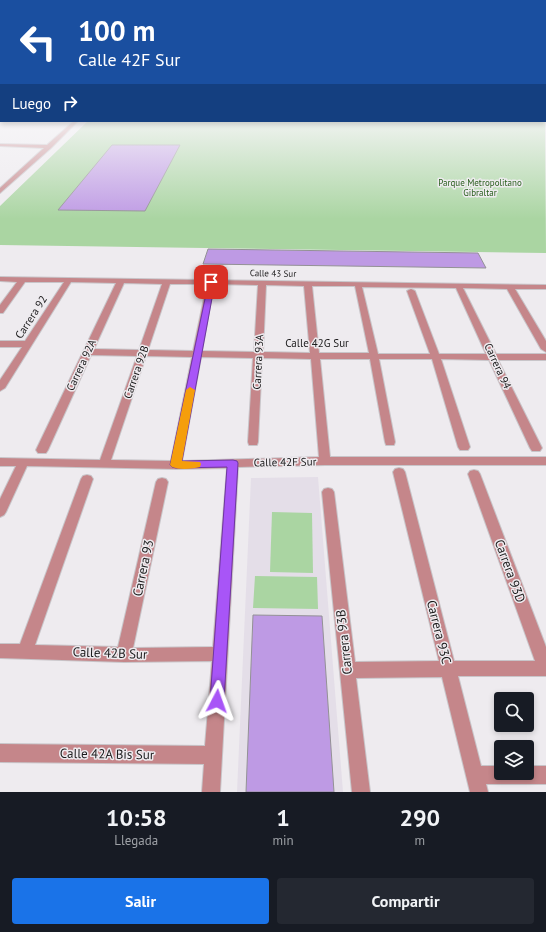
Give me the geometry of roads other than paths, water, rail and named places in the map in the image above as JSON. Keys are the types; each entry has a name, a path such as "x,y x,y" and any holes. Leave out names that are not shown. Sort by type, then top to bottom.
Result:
{"street":[{"path":"23,146 48,147"},
{"path":"0,191 48,147"},
{"name":"Calle 43 Sur","path":"0,279 546,287"},
{"path":"0,311 23,279"},
{"name":"Carrera 92","path":"0,388 26,344 69,280"},
{"name":"Carrera 92A","path":"42,450 121,280"},
{"name":"Carrera 92B","path":"104,464 167,281"},
{"path":"176,465 211,282"},
{"name":"Carrera 93A","path":"253,442 262,282"},
{"path":"308,283 325,461"},
{"path":"358,284 374,355 390,442"},
{"name":"Carrera 94","path":"458,285 536,448"},
{"path":"509,286 546,349"},
{"path":"411,291 435,356 464,447"},
{"path":"0,344 26,344"},
{"name":"Calle 42G Sur","path":"88,352 315,356 374,355 546,357"},
{"name":"Calle 42F Sur","path":"0,462 176,465 325,461 545,464"},
{"path":"0,512 23,463"},
{"path":"211,792 233,463"},
{"name":"Carrera 93C","path":"399,472 477,784"},
{"name":"Carrera 93D","path":"474,474 546,668"},
{"path":"26,650 87,479"},
{"name":"Carrera 93","path":"124,655 162,482"},
{"name":"Carrera 93B","path":"328,492 361,792"},
{"name":"Calle 42B Sur","path":"0,651 26,650 124,655 220,654"},
{"path":"347,670 546,668"},
{"name":"Calle 42A Bis Sur","path":"0,753 214,755"},
{"path":"477,784 546,775"}],"park label":[{"name":"Parque Metropolitano Gibraltar","path":"480,188"}]}
